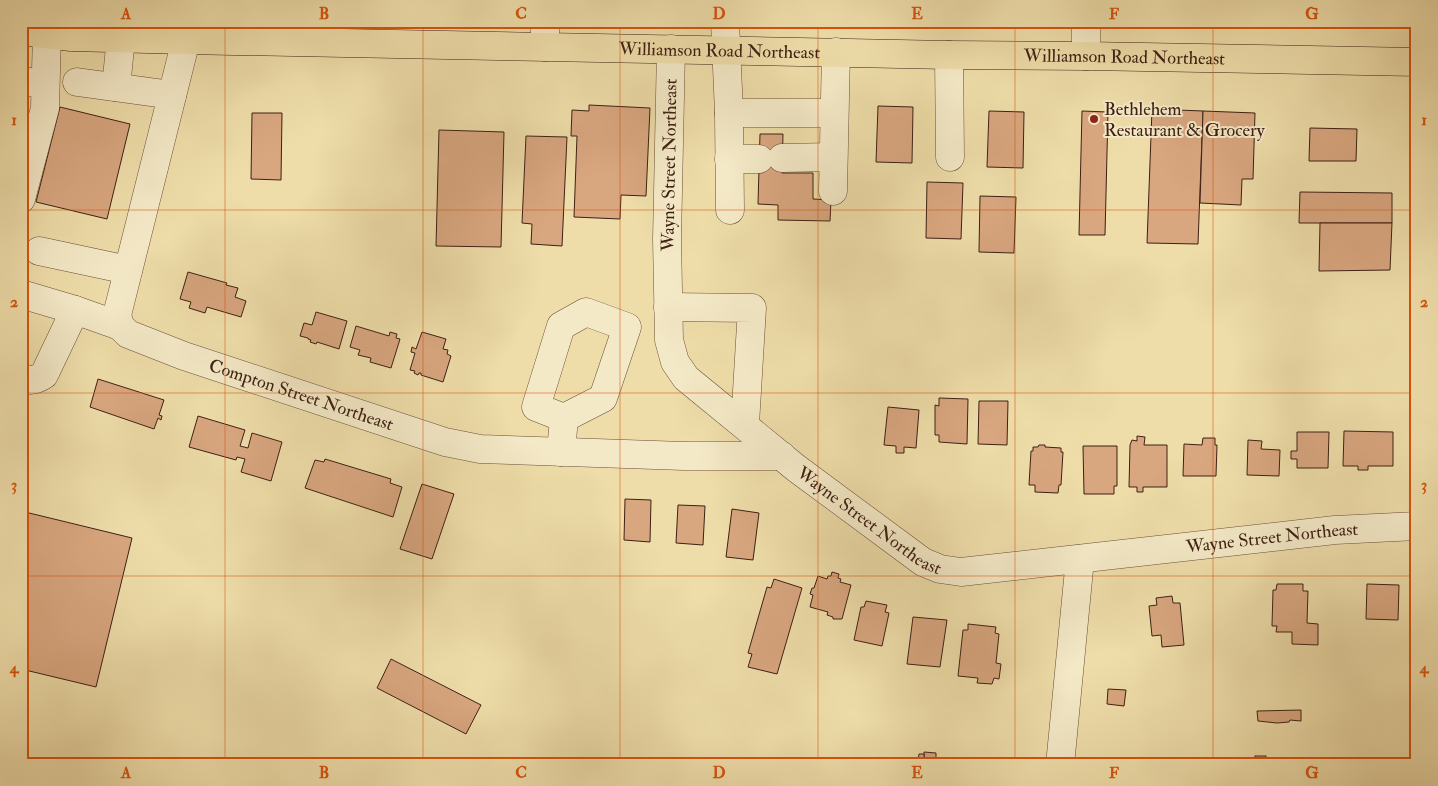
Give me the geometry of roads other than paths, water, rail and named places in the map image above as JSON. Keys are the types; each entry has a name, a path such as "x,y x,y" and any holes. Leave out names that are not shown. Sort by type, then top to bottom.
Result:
{"main road":[{"name":"Williamson Road Northeast","path":"34,33 71,37 121,38 199,34 545,34 670,49 726,51 1417,62"}],"street":[{"path":"725,21 729,114 730,210"},
{"path":"1086,21 1086,56"},
{"path":"21,199 44,108 33,82 34,33"},
{"path":"120,326 117,315 172,94 199,34"},
{"path":"116,87 121,38"},
{"name":"Wayne Street Northeast","path":"670,49 667,239 668,307 669,340 675,362 686,378 745,424 782,456 923,562 940,569 962,572 1335,530 1417,526"},
{"path":"833,191 836,52"},
{"path":"948,55 950,156"},
{"path":"78,82 172,94"},
{"path":"729,114 834,113"},
{"path":"729,159 833,158"},
{"path":"39,251 128,270"},
{"name":"Compton Street Northeast","path":"21,294 120,326 128,334 184,356 445,442 480,449 684,456 782,456"},
{"path":"668,307 752,308 745,424"},
{"path":"21,377 27,380 36,380 44,375 75,310"},
{"path":"561,452 564,418"},
{"path":"1060,765 1080,559"}],"place":[{"name":"Bethlehem Restaurant & Grocery","path":"1094,119"}]}
